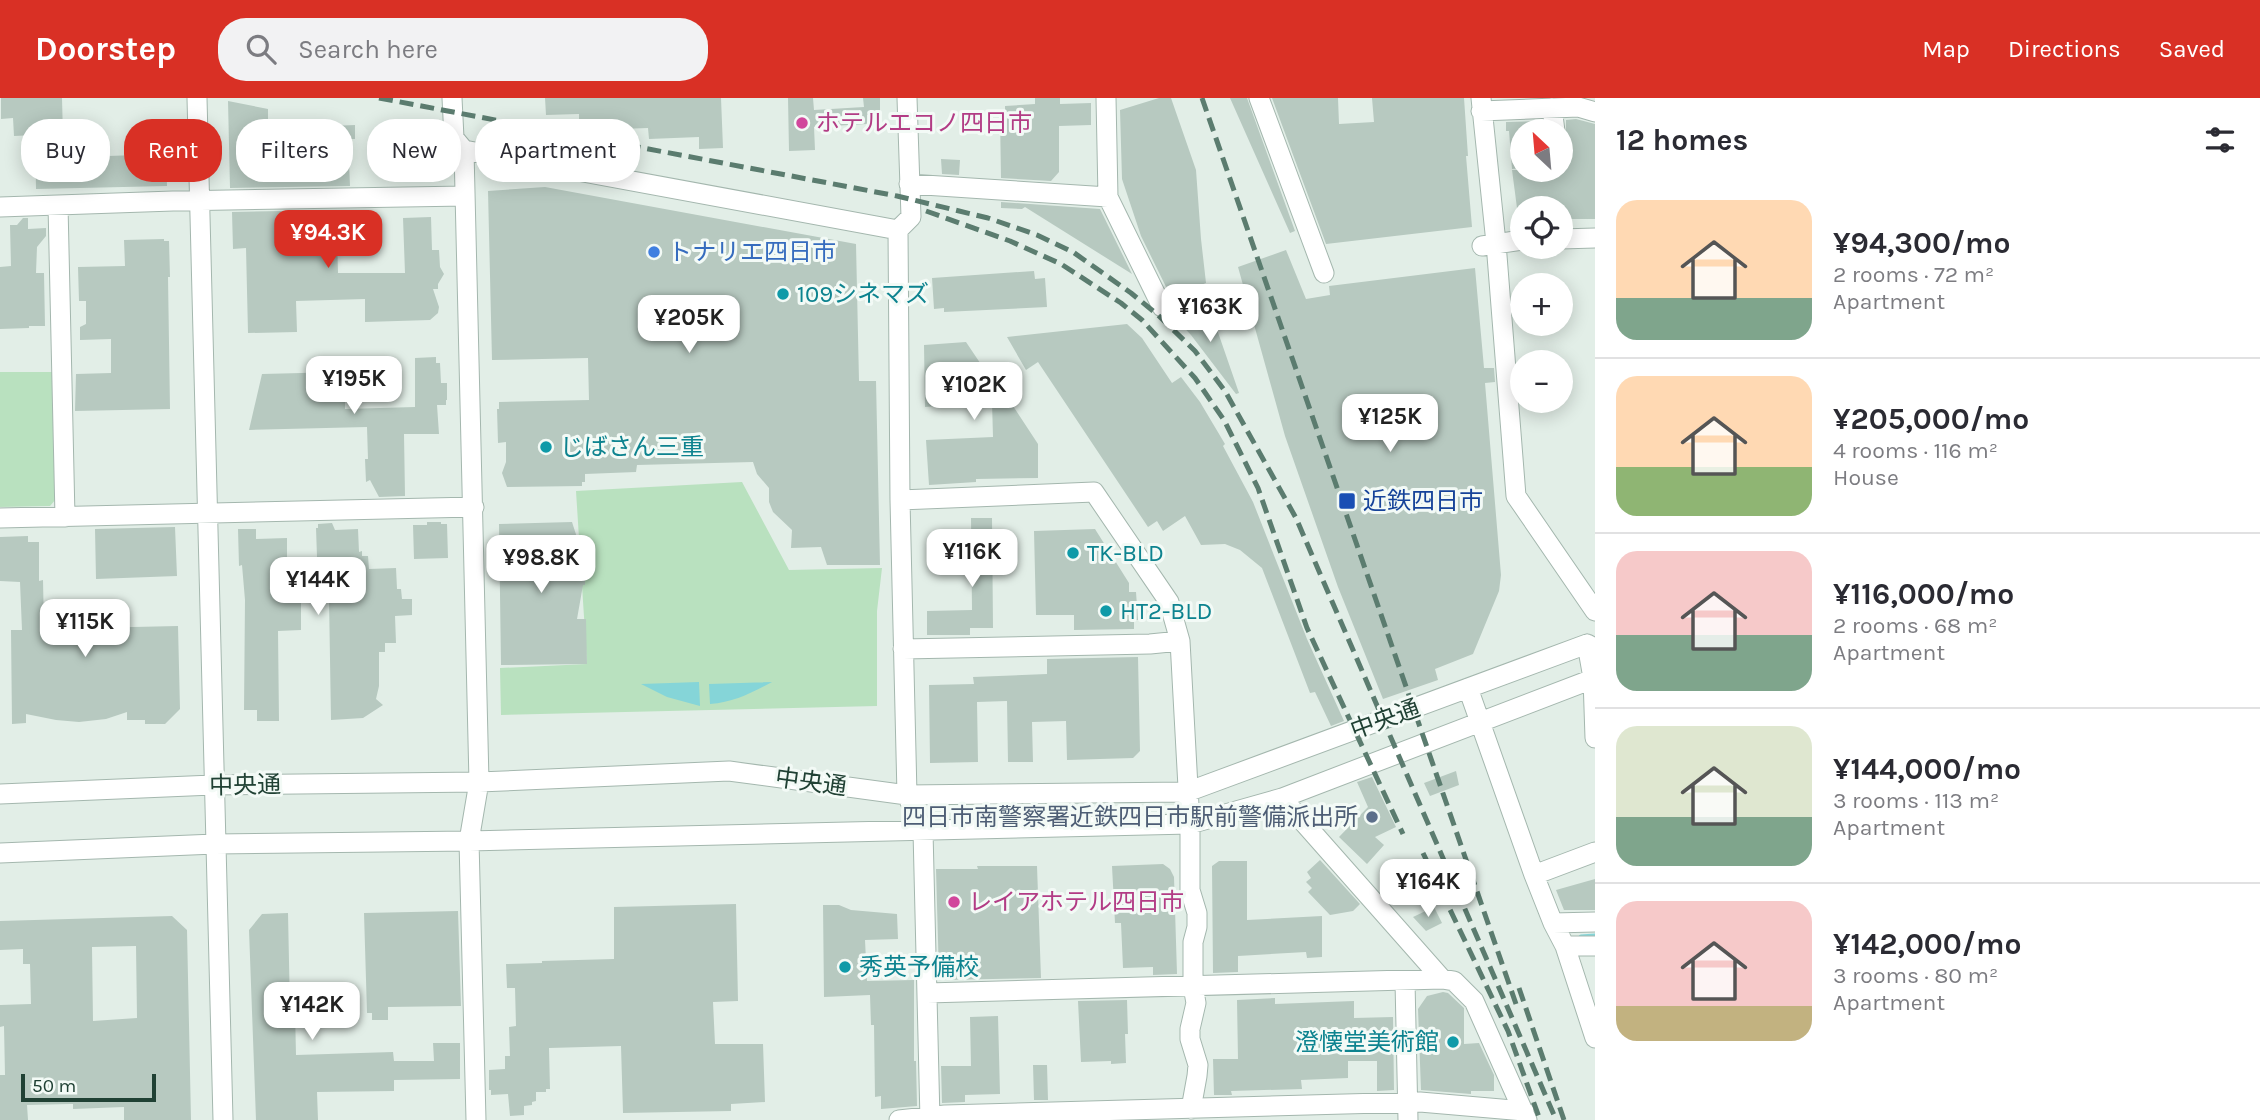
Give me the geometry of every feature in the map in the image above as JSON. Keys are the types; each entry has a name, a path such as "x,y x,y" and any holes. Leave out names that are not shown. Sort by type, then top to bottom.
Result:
{"street":[{"path":"197,98 223,1120"},
{"path":"452,98 454,138 464,150 474,507 479,782 469,841 476,1120"},
{"path":"907,98 911,217 898,230 903,649 907,795 923,831 930,1119"},
{"path":"1106,98 1108,197 1162,307"},
{"path":"1259,98 1324,273"},
{"path":"1595,112 1578,107 1481,105 1485,126 1489,245 1516,496 1595,611"},
{"path":"1552,108 1553,119"},
{"path":"464,150 898,230"},
{"path":"909,184 1108,197"},
{"path":"0,207 465,196"},
{"path":"58,205 65,517"},
{"path":"1573,239 1595,238"},
{"path":"1489,245 1510,242"},
{"path":"900,500 1094,492 1168,602 1180,641 1190,824 1190,890 1197,913 1193,942 1193,986 1196,1003 1190,1039 1198,1065 1191,1109"},
{"path":"0,518 474,507"},
{"path":"903,649 1150,644 1180,641"},
{"path":"1591,646 1595,738"},
{"name":"中央通","path":"0,794 213,785 479,782 729,771 907,795 1187,792 1468,688 1591,646"},
{"name":"中央通","path":"0,853 215,844 469,841 1190,824 1282,798 1594,678"},
{"path":"1468,688 1534,875 1565,946 1595,1038"},
{"path":"1282,798 1442,979"},
{"path":"1534,875 1595,852"},
{"path":"1553,923 1595,922"},
{"path":"1565,946 1595,946"},
{"path":"927,993 1442,979 1454,981 1474,1001 1526,1115"},
{"path":"1405,981 1408,1112"},
{"path":"899,1120 958,1115 1191,1109 1408,1112 1420,1102 1526,1115"}],"green space":[{"path":"0,372 55,372 56,499 50,506 0,507"},
{"path":"742,482 789,570 882,568 877,611 877,706 501,715 500,668 587,664 576,491"}],"water":[{"path":"699,682 700,706 667,697 641,684"},
{"path":"772,682 735,699 710,704 709,684"}],"building":[{"path":"1,98 62,98 63,119 21,119 21,136 14,136 13,118 1,119"},
{"path":"545,98 721,98 723,148 699,149 699,137 649,139 648,128 640,128 640,119 579,119 579,114 546,115"},
{"path":"788,98 813,98 814,110 864,107 863,98 880,98 880,114 867,115 867,124 814,127 815,150 789,151"},
{"path":"1035,98 1060,98 1060,104 1091,103 1091,125 1059,126 1059,172 1051,181 1001,178 1000,117 1005,116 1005,106 1035,104"},
{"path":"1159,98 1171,98 1196,170 1206,283 1171,297 1141,236 1122,179 1120,110"},
{"path":"1230,98 1247,98 1295,231 1290,233"},
{"path":"1272,98 1338,98 1339,124 1374,122 1372,98 1464,98 1472,227 1326,244"},
{"path":"228,101 268,109 268,119 236,119 236,182 350,182 350,186 230,188"},
{"path":"1573,119 1595,124 1595,219 1573,219 1573,196 1515,196 1514,182 1573,182"},
{"path":"1506,122 1510,122 1510,144 1509,131 1506,131"},
{"path":"124,155 124,182 167,182 167,186 36,189 36,182 110,182 110,156"},
{"path":"941,159 960,160 959,175 942,174"},
{"path":"545,187 856,244 859,381 876,381 880,565 827,565 821,547 791,548 792,530 773,512 769,502 769,488 757,474 753,462 637,465 636,472 585,474 582,486 507,487 502,473 506,462 506,442 498,443 499,402 589,400 588,358 492,360 488,191"},
{"path":"1001,202 1100,209 1132,274 1025,207 1001,208"},
{"path":"339,210 338,273 405,273 403,218 431,217 432,250 439,250 440,267 444,274 438,289 433,289 439,307 438,313 430,320 365,322 365,299 296,301 297,332 248,333 246,248 233,249 232,212"},
{"path":"23,218 28,218 28,229 46,228 46,236 37,247 36,273 44,273 45,326 0,329 0,267 11,266 10,225 17,225"},
{"path":"124,240 169,241 170,409 75,411 76,374 111,373 111,339 80,340 80,327 86,324 86,301 79,301 78,267 125,266"},
{"path":"1286,250 1306,299 1330,295 1329,286 1475,268 1484,368 1494,368 1495,382 1485,383 1501,575 1499,591 1473,654 1435,669 1438,680 1383,699 1338,587 1285,436 1238,267"},
{"path":"1034,271 1035,279 1045,278 1047,307 944,312 944,308 934,309 932,278"},
{"path":"1212,315 1239,393 1236,394 1176,319"},
{"path":"1127,324 1142,338 1172,383 1181,377 1200,402 1225,444 1223,446 1253,502 1307,639 1344,721 1331,726 1315,692 1310,693 1262,568 1240,550 1225,544 1201,545 1185,516 1163,531 1157,521 1148,527 1038,362 1026,370 1007,337"},
{"path":"966,342 1038,444 1038,478 976,479 976,482 929,485 926,440 993,437 992,402 925,407 924,345"},
{"path":"436,357 436,363 440,363 441,383 447,383 446,405 437,405 439,434 404,434 405,496 379,497 370,480 366,482 367,427 249,430 262,374 341,372 345,409 415,407 415,358"},
{"path":"971,518 992,518 993,628 970,628 970,635 927,635 927,611 972,610"},
{"path":"427,522 447,524 448,558 414,559 413,525 427,525"},
{"path":"572,522 585,572 585,585 577,619 586,619 587,664 501,665 499,524"},
{"path":"332,523 335,530 358,529 359,552 362,551 362,556 368,556 369,569 396,568 397,589 401,589 402,599 412,599 412,615 395,616 396,643 385,643 385,652 379,652 379,686 376,699 383,705 363,718 331,720 329,598 301,598 301,630 278,631 279,721 257,721 257,710 244,710 245,600 242,565 239,566 238,529 256,529 256,539 287,538 287,558 317,557 316,528 318,524"},
{"path":"175,527 177,576 96,579 95,529"},
{"path":"1095,529 1129,583 1129,592 1136,592 1138,620 1134,620 1134,629 1074,630 1074,615 1036,615 1034,531"},
{"path":"28,536 28,542 39,542 39,581 43,580 44,629 178,626 180,709 165,724 127,720 127,712 106,719 79,722 26,714 26,723 12,724 11,630 22,630 20,582 0,581 0,537"},
{"path":"1138,657 1140,751 1133,758 1067,760 1066,721 1032,722 1033,762 1008,762 1007,701 977,702 978,762 930,763 929,685 974,684 973,677 1047,674 1047,659"},
{"path":"1456,771 1459,785 1430,796 1424,783"},
{"path":"1372,777 1396,827 1375,837 1384,845 1367,864 1339,837 1368,807 1357,782"},
{"path":"1320,860 1360,904 1353,911 1330,915 1308,892 1312,888 1306,882 1311,878 1307,872"},
{"path":"1219,861 1247,861 1247,920 1322,916 1322,957 1307,958 1306,952 1238,956 1238,972 1213,973 1212,866"},
{"path":"1163,864 1170,869 1174,877 1177,974 1153,975 1153,967 1123,968 1121,923 1115,923 1112,866"},
{"path":"977,866 1037,866 1041,978 942,980 939,976 936,869 978,869"},
{"path":"1595,879 1595,910 1564,910 1556,890"},
{"path":"736,904 738,1001 713,1002 715,1044 763,1044 765,1102 731,1104 731,1111 623,1113 621,1046 549,1048 550,1089 536,1092 536,1101 532,1102 532,1105 524,1106 524,1115 510,1116 508,1094 491,1095 489,1070 505,1069 505,1056 510,1056 509,1027 516,1026 515,988 507,988 506,964 614,959 614,907"},
{"path":"823,905 897,914 898,939 865,940 867,981 914,980 917,1106 881,1109 881,1096 875,1097 874,1025 871,1025 870,995 824,997"},
{"path":"1434,907 1442,923 1426,931 1413,917"},
{"path":"458,911 461,1006 388,1007 388,1020 372,1020 372,1013 367,1013 364,913"},
{"path":"288,913 290,1010 295,1010 296,1055 393,1052 394,1061 434,1061 433,1043 460,1043 460,1079 394,1080 394,1091 317,1092 318,1120 256,1120 249,930 262,914"},
{"path":"172,916 187,930 191,1120 124,1120 124,1107 73,1109 73,1104 70,1104 27,1105 28,1120 0,1120 0,1075 5,1075 4,1026 0,1027 0,1005 31,1004 30,964 23,964 23,949 0,950 0,921","holes":["136,946 137,1018 93,1021 92,947"]},
{"path":"1448,993 1464,1008 1464,1044 1479,1043 1494,1075 1494,1091 1471,1091 1471,1094 1421,1090 1418,1009 1427,996"},
{"path":"1275,998 1275,1004 1354,1001 1354,1018 1393,1017 1394,1090 1377,1091 1377,1061 1348,1061 1348,1078 1301,1080 1302,1089 1231,1091 1232,1095 1214,1095 1213,1059 1238,1059 1237,1000"},
{"path":"1127,1000 1126,1063 1081,1062 1078,1001"},
{"path":"998,1016 1000,1094 965,1095 965,1102 942,1103 941,1066 971,1066 970,1017"},
{"path":"1033,1065 1047,1065 1048,1100 1034,1100"}],"waterway":[{"path":"1581,937 1595,936"}],"railway":[{"path":"379,98 897,196 988,218 1037,235 1073,252 1158,315 1195,351 1225,391 1296,518 1554,1115"},
{"path":"1202,98 1516,1004"},
{"path":"926,211 1010,241 1061,264 1142,320 1195,378 1224,420 1258,488 1307,628 1403,834"},
{"path":"1423,853 1508,1031 1540,1120"},
{"path":"1519,988 1564,1120"}],"place":[{"name":"ホテルエコノ四日市","path":"802,123"},
{"name":"トナリエ四日市","path":"654,252"},
{"name":"109シネマズ","path":"783,294"},
{"name":"じばさん三重","path":"546,447"},
{"name":"近鉄四日市","path":"1347,501"},
{"name":"TK-BLD","path":"1073,553"},
{"name":"HT2-BLD","path":"1106,611"},
{"name":"四日市南警察署近鉄四日市駅前警備派出所","path":"1372,817"},
{"name":"レイアホテル四日市","path":"954,902"},
{"name":"秀英予備校","path":"845,967"},
{"name":"澄懐堂美術館","path":"1453,1042"}]}
